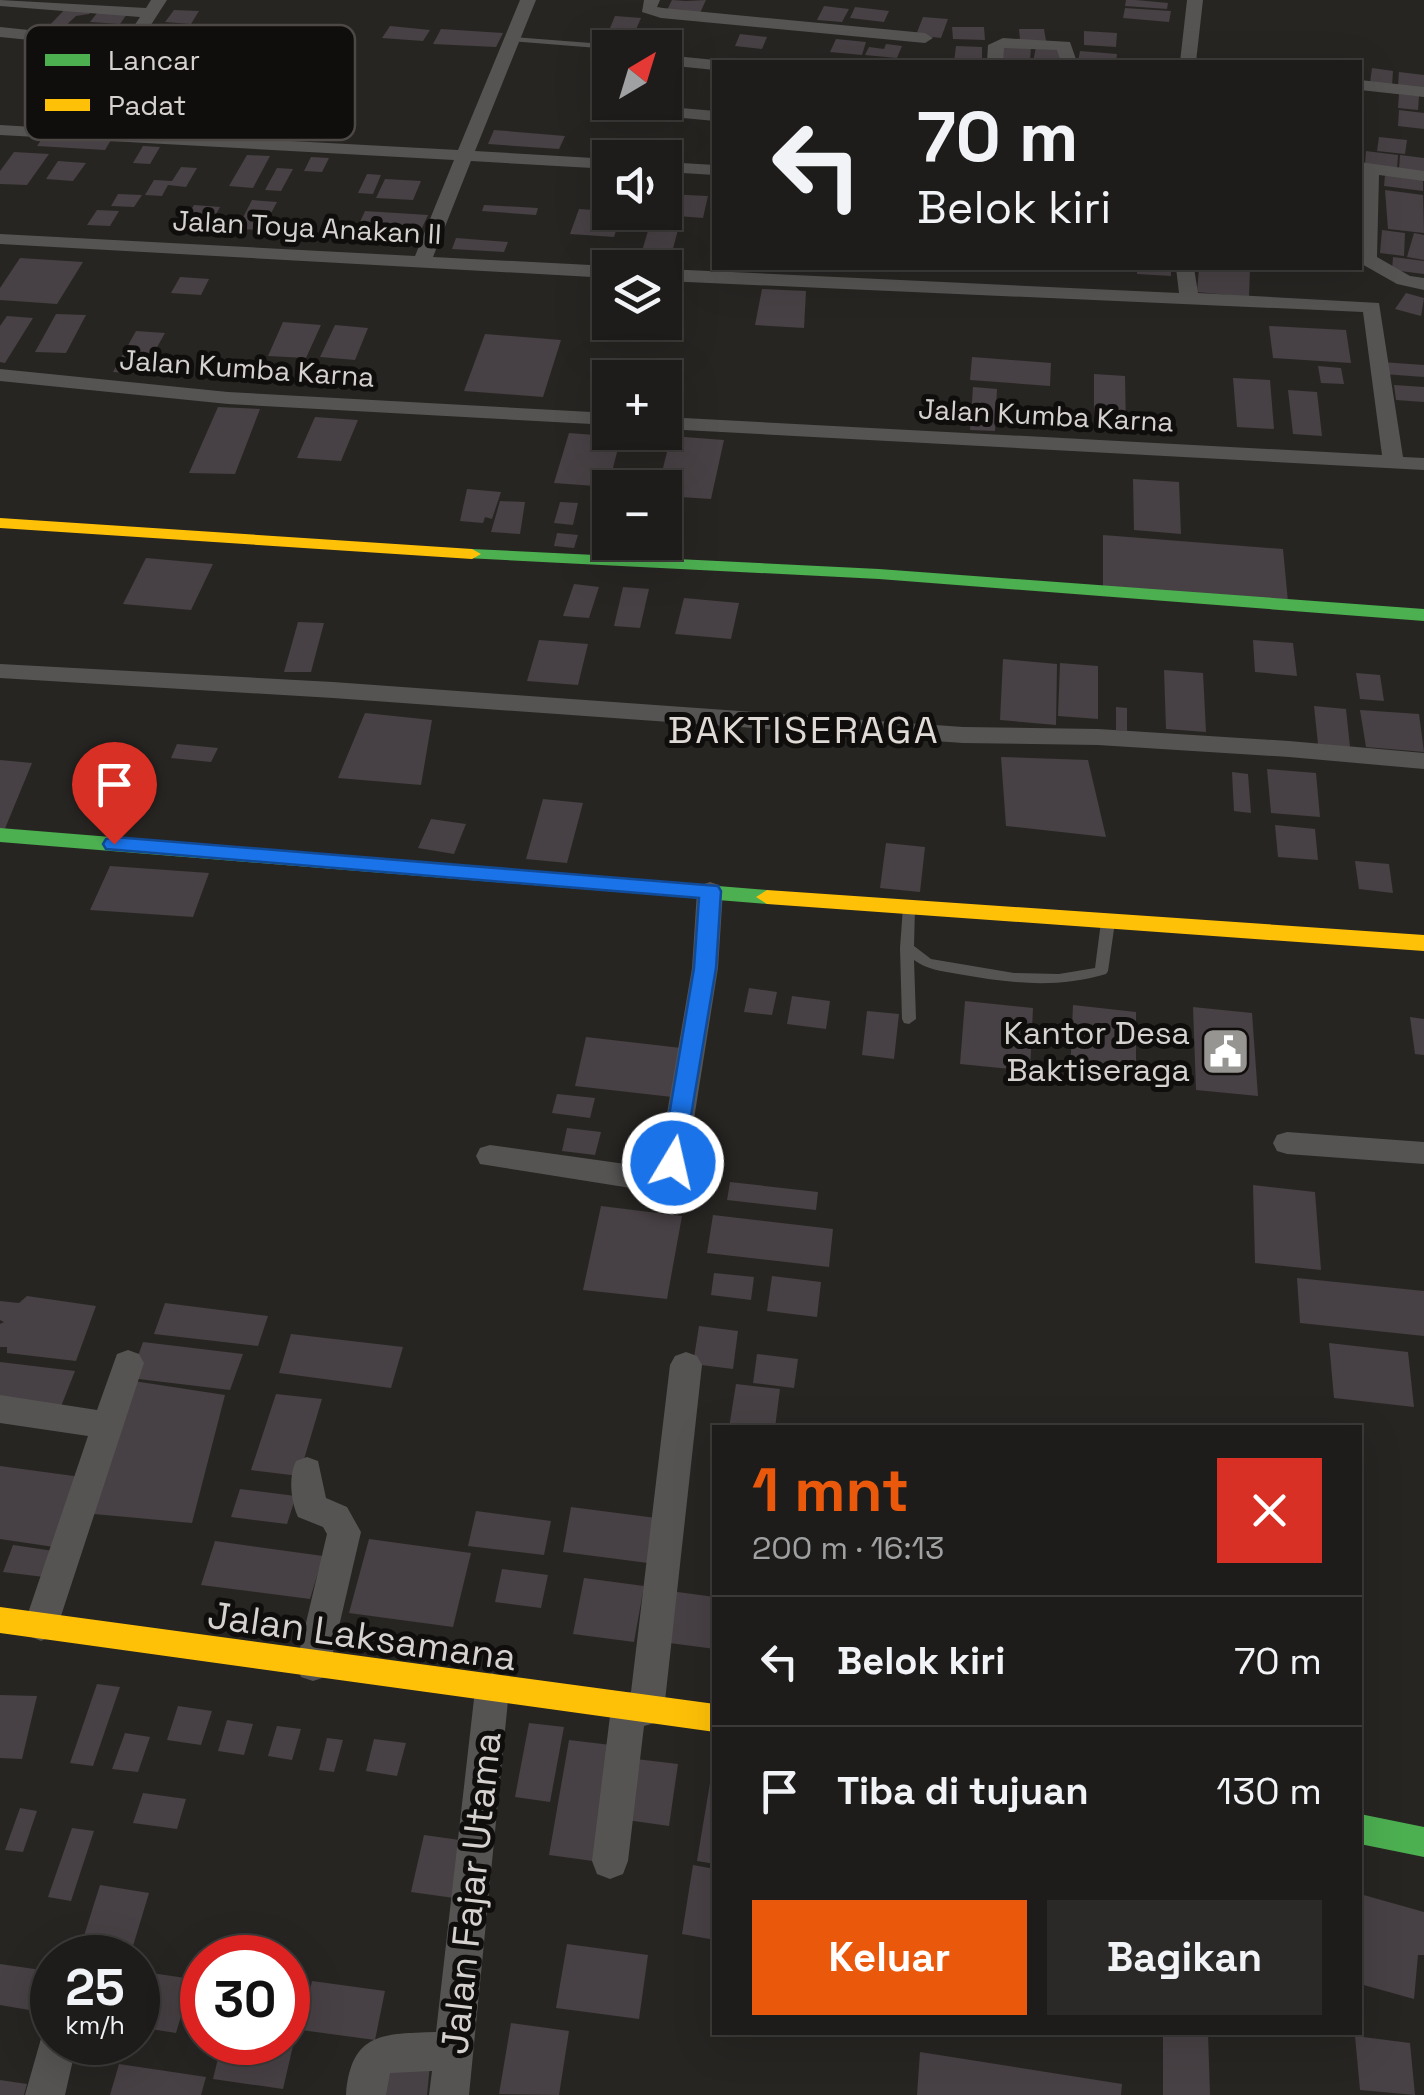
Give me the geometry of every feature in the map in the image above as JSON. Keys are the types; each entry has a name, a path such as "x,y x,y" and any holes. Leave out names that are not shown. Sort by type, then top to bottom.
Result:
{"street":[{"path":"422,261 528,0"},
{"path":"652,0 648,10 660,13 925,38"},
{"path":"1188,60 1195,0"},
{"path":"0,1 154,6"},
{"path":"0,32 25,34"},
{"path":"994,60 996,45 1003,43 1064,45 1069,60"},
{"path":"682,62 712,65"},
{"path":"1362,85 1424,92"},
{"path":"682,113 712,116"},
{"path":"0,130 25,131"},
{"path":"180,140 592,163"},
{"path":"1414,282 1364,258 1365,168 1424,176"},
{"path":"682,169 712,170"},
{"name":"Jalan Toya Anakan II","path":"0,240 592,271"},
{"path":"1185,270 1189,298"},
{"path":"682,276 1372,308 1414,282"},
{"path":"1372,308 1393,462"},
{"path":"0,400 6,376"},
{"name":"Jalan Kumba Karna","path":"6,376 228,398 592,419"},
{"name":"Jalan Kumba Karna","path":"682,423 1424,464"},
{"path":"0,523 392,550 879,574 1424,615"},
{"path":"0,671 333,690 963,735 1098,737 1424,761"},
{"path":"0,835 1108,922 1424,942"},
{"path":"490,1156 656,1180 664,1176 673,1163 705,968 710,891"},
{"path":"1287,1143 1424,1153"},
{"path":"41,1626 128,1363"},
{"path":"610,1860 638,1709 686,1365"},
{"path":"0,1410 107,1425"},
{"path":"308,1471 310,1507 335,1517 344,1532 313,1665"},
{"name":"Jalan Laksamana","path":"0,1620 712,1718"},
{"name":"Jalan Fajar Utama","path":"449,2095 492,1690"},
{"path":"1362,1829 1424,1842"},
{"path":"366,2095 367,2074 375,2059 384,2054 454,2051"},
{"path":"45,2095 52,2065"}],"lane":[{"path":"513,39 592,46"},
{"path":"909,907 909,1018"},
{"path":"907,948 927,963 1010,976 1083,978 1101,971 1108,922"}],"building":[{"path":"672,0 706,0 700,13 667,10"},
{"path":"1126,0 1168,3 1167,9 1125,6"},
{"path":"824,6 849,9 842,22 817,20"},
{"path":"67,7 94,9 66,25 50,25"},
{"path":"855,7 889,11 884,22 850,18"},
{"path":"1125,8 1171,11 1169,22 1123,18"},
{"path":"174,10 199,11 191,24 165,22"},
{"path":"97,13 127,14 120,24 90,22"},
{"path":"615,16 641,18 636,30 609,30"},
{"path":"923,17 948,19 941,38 916,35"},
{"path":"390,26 430,30 423,41 382,38"},
{"path":"952,27 984,27 985,40 953,39"},
{"path":"441,29 503,33 496,47 433,44"},
{"path":"1019,29 1044,29 1046,41 1020,40"},
{"path":"1084,31 1117,33 1116,47 1084,45"},
{"path":"740,34 767,37 762,49 735,46"},
{"path":"836,39 866,42 862,55 830,52"},
{"path":"886,44 902,46 897,58 865,55 869,47 884,49"},
{"path":"956,46 982,47 982,59 954,60"},
{"path":"1002,46 1031,48 1030,60 1002,58"},
{"path":"1036,47 1063,49 1060,60 1033,60"},
{"path":"1080,51 1117,54 1116,60 1078,60"},
{"path":"1372,68 1393,71 1392,86 1370,83"},
{"path":"1399,72 1424,75 1424,89 1398,86"},
{"path":"1399,94 1419,96 1418,110 1398,108"},
{"path":"1399,110 1424,113 1424,129 1398,126"},
{"path":"494,130 565,136 559,149 488,144"},
{"path":"1379,137 1407,140 1405,154 1377,151"},
{"path":"41,140 111,140 105,150 37,146"},
{"path":"143,146 160,147 150,164 133,163"},
{"path":"1366,151 1398,155 1397,169 1365,165"},
{"path":"14,152 49,154 27,185 0,184 0,171"},
{"path":"247,155 270,156 253,188 229,186"},
{"path":"1400,155 1424,158 1424,172 1399,169"},
{"path":"311,157 329,158 322,172 304,171"},
{"path":"58,161 86,163 73,181 46,179"},
{"path":"181,167 197,168 186,187 168,185 162,196 145,195 154,180 172,181"},
{"path":"277,168 293,169 281,191 265,190"},
{"path":"367,174 381,175 373,194 358,193"},
{"path":"1385,175 1423,179 1423,191 1384,186"},
{"path":"385,179 421,181 413,200 376,198"},
{"path":"1385,190 1423,195 1424,233 1388,229"},
{"path":"118,194 142,195 134,207 111,206"},
{"path":"682,195 708,196 703,218 682,216"},
{"path":"252,200 277,202 262,230 237,229"},
{"path":"194,205 220,207 210,225 183,223"},
{"path":"484,205 538,208 536,215 482,211"},
{"path":"579,209 592,210 592,230 616,230 614,237 570,234"},
{"path":"97,210 119,211 110,226 87,225"},
{"path":"365,211 428,215 421,230 358,226"},
{"path":"648,230 678,230 673,250 642,250"},
{"path":"1382,230 1405,233 1404,256 1380,253"},
{"path":"1414,233 1424,235 1424,260 1407,257"},
{"path":"456,238 508,242 504,252 452,249"},
{"path":"1393,257 1424,261 1424,274 1392,270"},
{"path":"20,258 83,262 57,304 0,300 0,288"},
{"path":"1137,270 1171,270 1171,276 1137,274"},
{"path":"1199,270 1250,270 1249,297 1197,292"},
{"path":"180,277 209,279 201,295 171,293"},
{"path":"762,289 806,291 804,328 755,325"},
{"path":"1406,293 1424,298 1421,316 1395,309"},
{"path":"56,314 86,315 66,353 35,352"},
{"path":"7,316 33,318 5,363 0,362 0,326"},
{"path":"283,322 321,325 306,358 268,356"},
{"path":"335,325 368,328 355,360 320,357"},
{"path":"1269,326 1346,330 1351,363 1273,358"},
{"path":"136,331 165,333 142,374 113,372"},
{"path":"485,334 561,340 543,397 464,391"},
{"path":"972,357 1051,363 1050,386 970,380"},
{"path":"1381,362 1424,365 1424,377 1383,374"},
{"path":"1318,366 1341,368 1344,384 1321,383"},
{"path":"1094,374 1125,376 1126,428 1094,426"},
{"path":"1233,378 1270,380 1274,429 1237,427"},
{"path":"1394,385 1424,387 1424,402 1396,400"},
{"path":"973,387 997,389 995,431 970,430"},
{"path":"1288,390 1317,392 1322,436 1293,434"},
{"path":"218,407 260,409 235,474 189,473"},
{"path":"315,417 358,420 341,461 297,458"},
{"path":"569,433 592,435 592,450 618,450 612,470 592,470 592,486 554,483"},
{"path":"682,437 724,440 711,499 682,497 682,470 662,470 668,450 682,450"},
{"path":"1133,479 1179,482 1181,534 1134,530"},
{"path":"467,489 501,492 492,519 485,517 483,523 460,521"},
{"path":"500,501 525,502 520,534 491,532"},
{"path":"560,502 578,503 573,525 554,523"},
{"path":"557,533 578,535 574,548 554,546"},
{"path":"1103,535 1283,549 1288,602 1103,587"},
{"path":"146,558 213,564 191,610 123,604"},
{"path":"574,584 599,587 589,618 563,616"},
{"path":"623,587 649,589 640,628 614,626"},
{"path":"684,598 739,603 731,639 675,634"},
{"path":"298,622 324,623 311,672 284,672"},
{"path":"539,640 588,644 578,685 527,681"},
{"path":"1253,640 1293,643 1297,676 1255,672"},
{"path":"1003,659 1057,664 1056,725 1000,720"},
{"path":"1060,663 1098,666 1098,719 1058,716"},
{"path":"1164,670 1203,673 1206,732 1166,729"},
{"path":"1356,673 1380,675 1384,701 1360,699"},
{"path":"1314,706 1346,709 1350,747 1318,744"},
{"path":"1116,707 1127,708 1127,731 1116,730"},
{"path":"1360,710 1419,714 1424,752 1366,747"},
{"path":"365,713 432,720 421,785 338,778"},
{"path":"177,744 218,748 211,762 171,758"},
{"path":"1001,757 1088,760 1106,837 1006,826"},
{"path":"0,760 32,763 4,831 0,830"},
{"path":"1267,769 1316,773 1320,817 1271,813"},
{"path":"1232,772 1248,774 1251,813 1234,811"},
{"path":"543,799 583,803 567,863 526,859"},
{"path":"431,819 466,824 454,854 418,848"},
{"path":"1275,825 1315,829 1318,860 1278,857"},
{"path":"886,843 925,847 920,892 880,888"},
{"path":"1355,861 1389,864 1393,893 1359,889"},
{"path":"110,866 209,873 193,917 90,910"},
{"path":"749,988 777,992 772,1015 744,1012"},
{"path":"792,996 830,1001 826,1029 787,1024"},
{"path":"965,1001 1033,1008 1030,1071 960,1064"},
{"path":"1073,1005 1136,1012 1136,1082 1070,1075"},
{"name":"Kantor Desa Baktiseraga","path":"1193,1007 1252,1013 1258,1096 1196,1090"},
{"path":"867,1011 899,1014 894,1059 862,1055"},
{"path":"1410,1017 1424,1019 1424,1055 1415,1054"},
{"path":"586,1037 690,1049 681,1098 575,1086"},
{"path":"557,1094 595,1098 590,1118 552,1113"},
{"path":"567,1128 601,1132 595,1155 562,1151"},
{"path":"730,1182 818,1192 816,1210 727,1200"},
{"path":"1253,1185 1315,1192 1321,1270 1255,1263"},
{"path":"601,1206 682,1216 667,1299 583,1290"},
{"path":"713,1215 833,1229 829,1267 707,1253"},
{"path":"714,1273 754,1277 751,1300 711,1295"},
{"path":"772,1276 821,1282 817,1317 767,1311"},
{"path":"1297,1278 1424,1291 1424,1336 1300,1323"},
{"path":"27,1296 96,1306 76,1361 7,1353 7,1347 0,1347 0,1324 4,1322 0,1320 0,1301 19,1303"},
{"path":"165,1303 268,1316 258,1346 154,1334"},
{"path":"699,1326 738,1331 733,1369 693,1364"},
{"path":"291,1334 403,1347 391,1388 279,1373"},
{"path":"143,1342 243,1354 230,1390 130,1378"},
{"path":"1329,1343 1408,1352 1414,1407 1334,1398"},
{"path":"757,1354 798,1359 794,1388 753,1383"},
{"path":"0,1362 75,1371 58,1414 0,1407"},
{"path":"127,1380 225,1395 192,1523 83,1513"},
{"path":"736,1384 780,1389 775,1425 729,1425"},
{"path":"276,1394 322,1399 299,1476 251,1470"},
{"path":"0,1466 81,1477 54,1547 0,1539"},
{"path":"240,1489 296,1496 287,1524 231,1517"},
{"path":"571,1507 656,1518 648,1563 563,1552"},
{"path":"476,1511 551,1521 544,1555 468,1546"},
{"path":"369,1539 471,1553 453,1627 349,1613"},
{"path":"215,1541 323,1556 310,1599 201,1585"},
{"path":"13,1545 54,1551 44,1577 3,1572"},
{"path":"502,1569 548,1575 541,1608 495,1602"},
{"path":"584,1578 644,1586 634,1642 573,1634"},
{"path":"670,1591 712,1597 712,1649 662,1642"},
{"path":"97,1684 120,1687 93,1766 70,1763"},
{"path":"0,1695 37,1696 22,1759 0,1758"},
{"path":"178,1706 212,1711 201,1745 167,1740"},
{"path":"227,1720 253,1724 244,1755 218,1751"},
{"path":"529,1723 564,1727 550,1802 515,1797"},
{"path":"277,1726 301,1729 292,1760 268,1756"},
{"path":"125,1733 150,1737 138,1772 112,1769"},
{"path":"327,1738 343,1740 334,1772 319,1770"},
{"path":"374,1739 406,1743 397,1776 366,1771"},
{"path":"569,1740 611,1745 593,1861 549,1855"},
{"path":"636,1759 678,1764 669,1826 627,1820"},
{"path":"711,1777 712,1864 697,1861"},
{"path":"143,1793 186,1799 177,1829 133,1823"},
{"path":"20,1808 37,1811 23,1852 5,1850"},
{"path":"72,1828 94,1831 71,1901 48,1897"},
{"path":"424,1835 467,1841 454,1898 411,1892"},
{"path":"693,1865 712,1868 712,1939 682,1934"},
{"path":"100,1885 149,1893 136,1935 84,1935"},
{"path":"1362,1895 1424,1912 1424,1955 1418,1955 1414,1999 1362,1985"},
{"path":"567,1944 648,1955 639,2019 556,2008"},
{"path":"0,1964 30,1968 30,2010 0,2005"},
{"path":"160,1974 180,1977 180,2020 176,2033 160,2030"},
{"path":"312,1981 385,1991 375,2040 310,2031"},
{"path":"511,2023 569,2031 559,2095 499,2094"},
{"path":"1163,2035 1208,2035 1210,2095 1163,2095"},
{"path":"1355,2036 1410,2043 1415,2095 1360,2090"},
{"path":"920,2052 1122,2084 1121,2095 917,2095"},
{"path":"378,2063 430,2065 427,2095 377,2095"},
{"path":"119,2065 206,2077 201,2095 110,2095"},
{"path":"216,2065 289,2065 283,2089 213,2079"},
{"path":"0,2080 27,2084 24,2095 0,2095"}],"traffic: fast":[{"path":"472,554 879,574 1424,615"},
{"path":"0,835 767,897"},
{"path":"1362,1829 1424,1842"}],"traffic: slow":[{"path":"0,523 472,554"},
{"path":"767,897 1424,943"},
{"path":"0,1620 712,1718"}],"place":[{"name":"Kantor Desa Baktiseraga","path":"1225,1051"}],"district":[{"name":"BAKTISERAGA","path":"804,730"}],"route":[{"path":"114,844 710,891 705,968 673,1163"}]}
